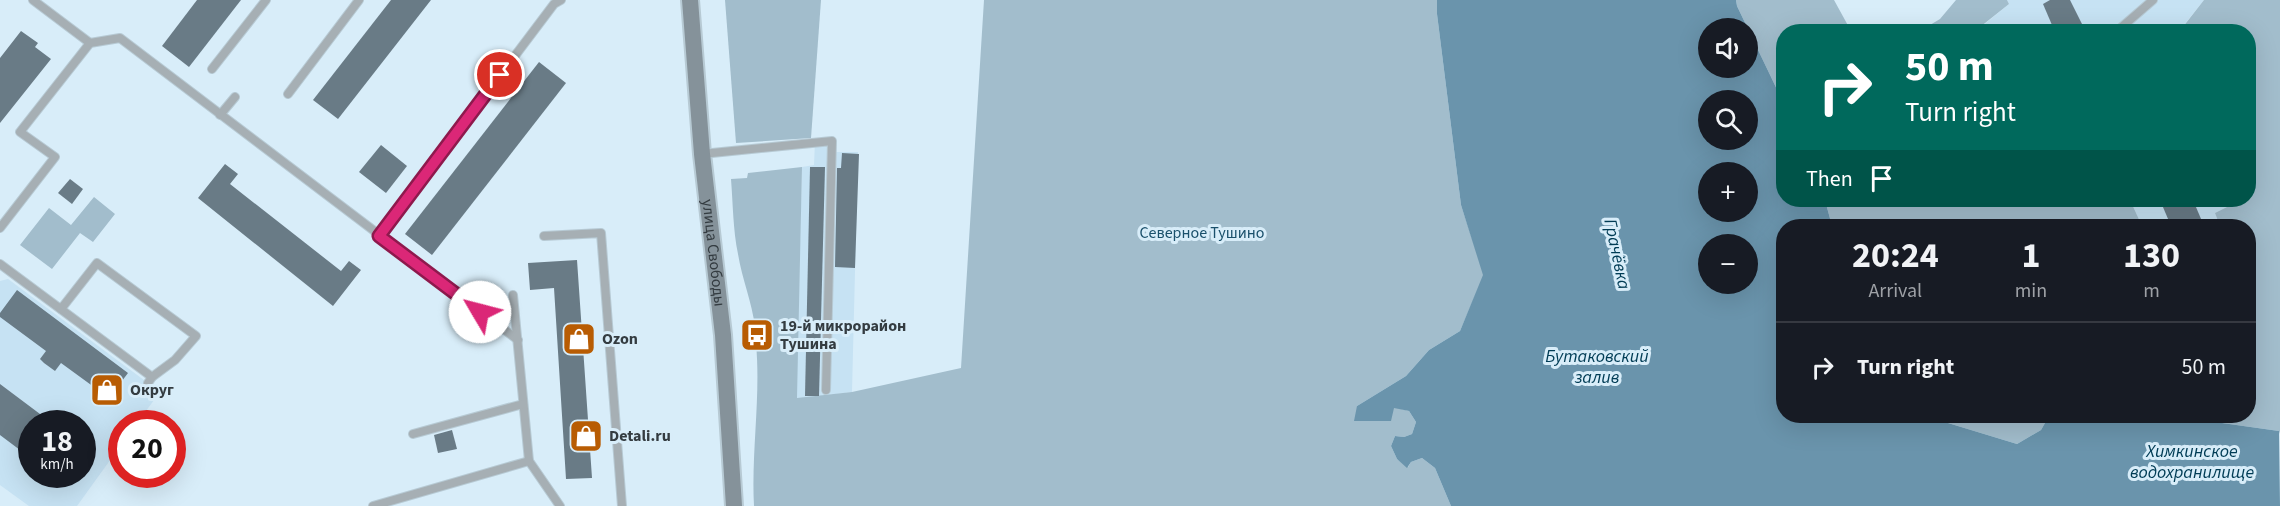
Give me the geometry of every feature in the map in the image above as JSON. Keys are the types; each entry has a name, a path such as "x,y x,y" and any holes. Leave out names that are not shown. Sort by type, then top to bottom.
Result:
{"main road":[{"name":"улица Свободы","path":"690,0 702,154 723,335 734,506"}],"lane":[{"path":"33,0 90,43"},
{"path":"212,69 266,0"},
{"path":"288,94 359,0"},
{"path":"379,236 554,4 561,0"},
{"path":"2125,24 2153,0"},
{"path":"0,228 55,157 20,132 90,43 120,38 518,340"},
{"path":"220,115 235,96"},
{"path":"702,154 832,141 826,390"},
{"path":"544,236 601,233 622,506"},
{"path":"0,264 150,380 175,360 196,336 97,262 61,309"},
{"path":"513,295 529,461 560,506"},
{"path":"413,434 524,404"},
{"path":"373,506 529,461"}],"shaded area":[{"path":"2007,0 2204,0 2185,24 1985,24 2009,4"},
{"path":"815,141 834,142 835,152 858,152 852,392 796,399 802,167 814,165"},
{"path":"2133,207 2227,207 2215,213 2217,219 2139,219"},
{"path":"8,279 160,392 147,410 108,410 108,463 96,480 96,410 18,410 18,488 90,488 77,506 29,506 0,485 0,281"}],"green space":[{"path":"725,0 821,0 811,138 736,143"},
{"name":"Северное Тушино","path":"984,0 1437,0 1461,205 1484,275 1460,331 1429,350 1406,376 1357,406 1394,407 1409,411 1416,422 1412,434 1404,437 1395,436 1391,446 1397,459 1408,467 1411,462 1422,458 1435,468 1451,506 754,506 756,344 762,343 761,327 755,327 740,263 735,236 731,179 747,178 748,173 802,167 797,398 852,392 961,368"},
{"path":"1736,0 1834,0 1847,24 1776,24 1776,87 1758,50 1758,18 1743,18"},
{"path":"1956,0 2007,0 2009,4 1984,24 1932,24 1940,19"},
{"path":"2204,0 2280,0 2280,434 2279,431 2222,423 2256,423 2256,219 2217,219 2215,213 2227,207 2256,207 2256,24 2185,24"},
{"path":"94,197 115,214 93,242 80,233 52,269 20,245 49,208 71,225"},
{"path":"1827,207 2133,207 2139,219 1830,219"},
{"path":"1948,423 2045,423 2041,430 2017,444"}],"water":[{"name":"Бутаковский залив","path":"1437,0 1736,0 1743,18 1698,18 1698,78 1758,78 1758,50 1776,87 1776,207 1827,207 1830,219 1776,219 1776,423 1948,423 2017,444 2041,430 2045,423 2222,423 2279,431 2280,506 1451,506 1435,468 1422,458 1411,462 1407,468 1397,459 1391,446 1395,436 1404,437 1412,434 1416,422 1409,411 1394,408 1391,421 1354,421 1357,406 1406,376 1429,350 1460,331 1483,275 1461,205"}],"building":[{"path":"197,0 241,0 189,67 162,46"},
{"path":"391,0 431,0 338,119 313,100"},
{"path":"2050,0 2070,0 2082,24 2052,24 2043,4"},
{"path":"21,31 38,43 35,47 51,59 0,123 0,58"},
{"path":"539,62 566,83 432,255 405,234"},
{"path":"381,145 407,166 386,193 359,172"},
{"path":"842,153 859,154 855,268 835,267 837,168 841,168"},
{"path":"225,164 238,174 230,184 341,271 349,261 361,270 333,306 198,198"},
{"path":"810,167 825,167 819,396 805,396"},
{"path":"70,179 83,189 72,204 58,193"},
{"path":"2163,207 2196,207 2201,219 2168,219"},
{"path":"577,260 592,478 566,479 554,288 530,290 528,263"},
{"path":"17,290 128,373 109,398 61,363 55,371 44,363 40,359 46,351 0,317 0,313"},
{"path":"0,384 35,410 18,410 18,448 0,435"},
{"path":"452,430 457,449 438,453 434,435"}],"place":[{"name":"19-й микрорайон Тушина","path":"757,335"},
{"name":"Ozon","path":"579,339"},
{"name":"Округ","path":"107,390"},
{"name":"Detali.ru","path":"586,436"}],"route":[{"path":"480,312 379,236 500,75"}],"water label":[{"name":"Грачёвка","path":"1617,254"},
{"name":"Химкинское водохранилище","path":"2192,461"}]}
